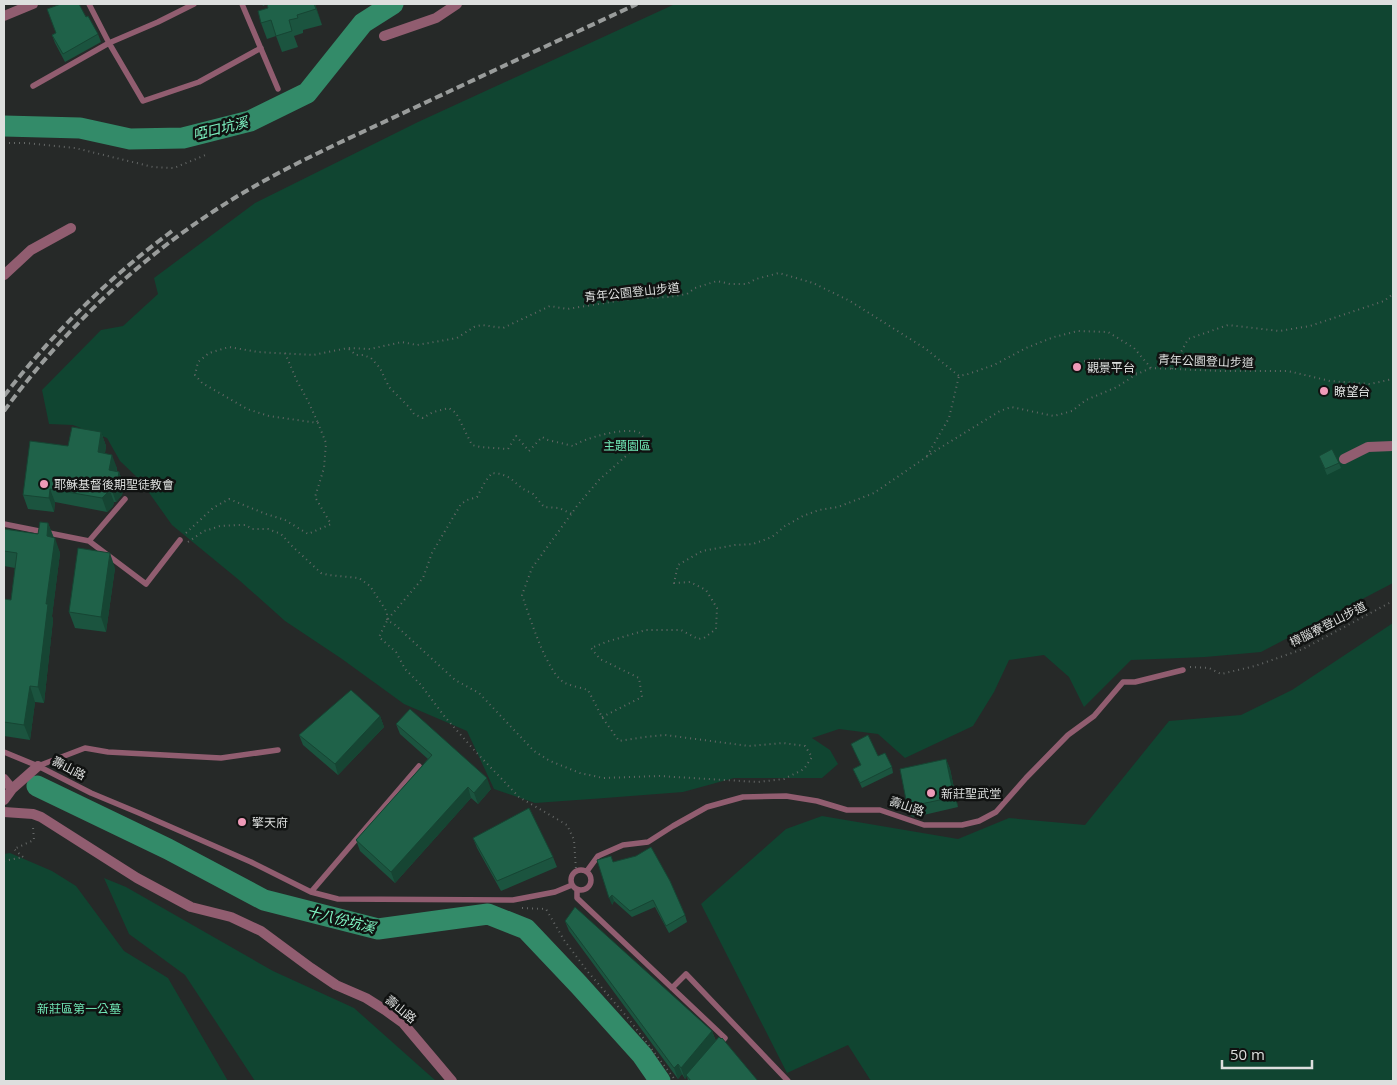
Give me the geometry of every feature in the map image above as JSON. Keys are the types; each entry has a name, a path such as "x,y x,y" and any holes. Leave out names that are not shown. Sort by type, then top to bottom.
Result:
{"street":[{"path":"4,16 34,4"},
{"path":"384,36 436,18 457,4"},
{"path":"4,275 31,250 71,228"},
{"path":"1344,459 1368,447 1393,446"},
{"path":"4,800 12,788 38,766"},
{"path":"4,779 12,788"},
{"name":"壽山路","path":"4,812 33,814 41,817 137,878 191,907 231,917 261,931 336,985 366,998 403,1023 452,1081"}],"lane":[{"path":"89,4 143,101 199,82 261,48"},
{"path":"32,86 109,43 194,4"},
{"path":"242,4 278,89"},
{"path":"89,541 125,499"},
{"path":"4,524 89,541 146,584 180,540"},
{"name":"壽山路","path":"38,766 92,793 251,862 311,892 338,899 513,900 575,887 584,890 591,883 591,876 587,871 598,856 623,846 648,842 707,807 744,797 786,796 817,801 847,810 880,810 924,825 962,825 980,821 996,812 1068,735 1094,716 1123,682 1135,682 1183,670"},
{"name":"壽山路","path":"38,766 85,748 108,752 221,758 278,750"},
{"path":"4,752 38,766"},
{"path":"311,892 419,766"},
{"path":"587,871 576,870 571,876 570,879 575,887 577,898 725,1038 713,1053"},
{"path":"672,988 686,974 788,1081"}],"path":[{"path":"4,143 26,143 75,148 153,166 174,168 208,154"},
{"name":"青年公園登山步道","path":"318,423 269,416 247,409 202,382 195,375 198,362 210,353 229,347 258,352 313,355 348,348 370,349 402,342 417,345 457,338 474,327 482,325 503,328 550,306 567,309 630,299 669,297 687,294 695,288 717,281 730,284 747,284 756,279 779,273 813,282 850,301 926,349 959,376 994,365 1026,348 1054,337 1078,331 1108,332 1134,348 1151,368 1221,372 1288,371 1330,381 1370,384 1393,379"},
{"path":"1172,369 1188,339 1228,325 1279,331 1310,326 1384,301 1393,294"},
{"path":"348,348 356,355 371,358 380,368 389,387 414,414 423,418 434,412 449,408 456,413 472,445 480,448 508,450 516,436 529,451 542,437 573,446 603,434 634,431 641,434 645,439 599,480 577,506 532,568 522,595 543,650 555,673 564,682 588,690 602,717 619,741 665,735 749,746 783,743 805,746 812,757 804,769 784,779 758,782 659,776 603,778 580,773 550,761 534,751 479,694 455,680 393,623 387,621"},
{"path":"286,353 297,382 308,401 326,443 324,468 315,496 331,524 308,534 285,520 229,499 207,513 180,540 185,544 212,528 237,525 268,529 281,534 320,573 359,578 370,586 387,612 387,621"},
{"path":"1077,368 1080,362 1099,359 1138,374"},
{"path":"602,717 642,697 639,678 600,659 591,648 646,630 681,630 698,639 704,638 716,629 717,608 706,590 690,582 674,583 678,565 702,551 752,544 772,537 785,526 802,516 838,507 874,493 1000,410 1012,407 1054,416 1072,411 1086,400 1117,387 1151,368"},
{"path":"926,457 949,418 959,376"},
{"path":"572,514 559,508 544,507 533,494 523,489 510,478 492,473 477,497 461,504 432,553 423,578 387,621 379,637 396,652 405,669 421,685 475,751 519,797 567,826 574,840 576,870"},
{"name":"樟腦寮登山步道","path":"1183,670 1188,667 1209,668 1221,674 1255,666 1303,649 1393,601"},
{"path":"4,861 23,857 14,849 34,840 33,814"}],"green space":[{"name":"主題園區","path":"675,4 1393,4 1393,583 1261,652 1205,657 1131,660 1084,707 1069,677 1044,655 1009,660 994,692 973,726 905,758 878,734 839,729 812,738 830,750 838,764 822,778 734,778 683,792 535,803 494,789 467,731 404,704 285,621 172,525 140,480 120,461 107,438 73,425 49,424 42,390 101,330 123,326 158,294 154,278 255,203 418,122"},
{"path":"1393,623 1393,1081 871,1081 848,1045 787,1073 701,904 786,829 822,816 958,839 1009,818 1085,825 1169,721 1241,715 1292,690"},
{"name":"新莊區第一公墓","path":"10,853 52,871 76,886 124,951 168,978 228,1081 4,1081 4,854"},
{"path":"104,878 126,887 273,971 354,1008 436,1081 255,1081 185,975 129,934"}],"building":[{"path":"61,4 79,4 98,34 63,54 52,35 56,33 47,9"},
{"path":"267,4 314,4 316,9 297,15 298,18 289,20 292,31 276,36 271,20 261,23 258,11 268,8"},
{"path":"72,427 101,432 98,452 112,455 109,470 119,472 117,482 109,488 102,498 50,489 49,498 23,495 30,441 68,446"},
{"path":"1332,449 1339,463 1325,469 1319,456"},
{"path":"40,522 48,523 47,536 55,538 38,687 30,686 24,725 4,722 4,599 11,600 17,553 4,551 4,529 38,534"},
{"path":"78,548 110,553 101,617 69,612"},
{"path":"351,690 380,716 335,764 299,735"},
{"path":"410,709 487,778 474,793 468,787 391,872 356,840 432,755 396,724"},
{"path":"868,735 878,756 885,753 892,767 860,783 853,769 861,765 851,744"},
{"name":"新莊聖武堂","path":"946,759 954,797 911,806 907,805 900,769"},
{"path":"529,808 553,857 497,881 473,838"},
{"path":"651,847 670,881 685,915 666,926 653,900 630,911 612,895 609,898 597,860 611,856 613,862 636,856"},
{"path":"575,907 712,1031 681,1068 678,1064 674,1068 565,921"},
{"path":"719,1037 722,1038 758,1081 691,1081 686,1075"}],"waterway":[{"name":"啞口坑溪","path":"4,126 80,128 130,139 183,138 250,121 307,93 363,23 393,4"},
{"name":"十八份坑溪","path":"37,786 168,849 264,900 378,929 488,914 526,929 642,1055 660,1081"}],"railway":[{"path":"4,411 49,354 100,302 155,254 214,211 306,159 637,4"},
{"path":"4,396 42,350 84,306 128,266 175,229"}],"place":[{"name":"觀景平台","path":"1077,367"},
{"name":"瞭望台","path":"1324,391"},
{"name":"耶穌基督後期聖徒教會","path":"44,484"},
{"name":"新莊聖武堂","path":"931,793"},
{"name":"擎天府","path":"242,822"}]}
